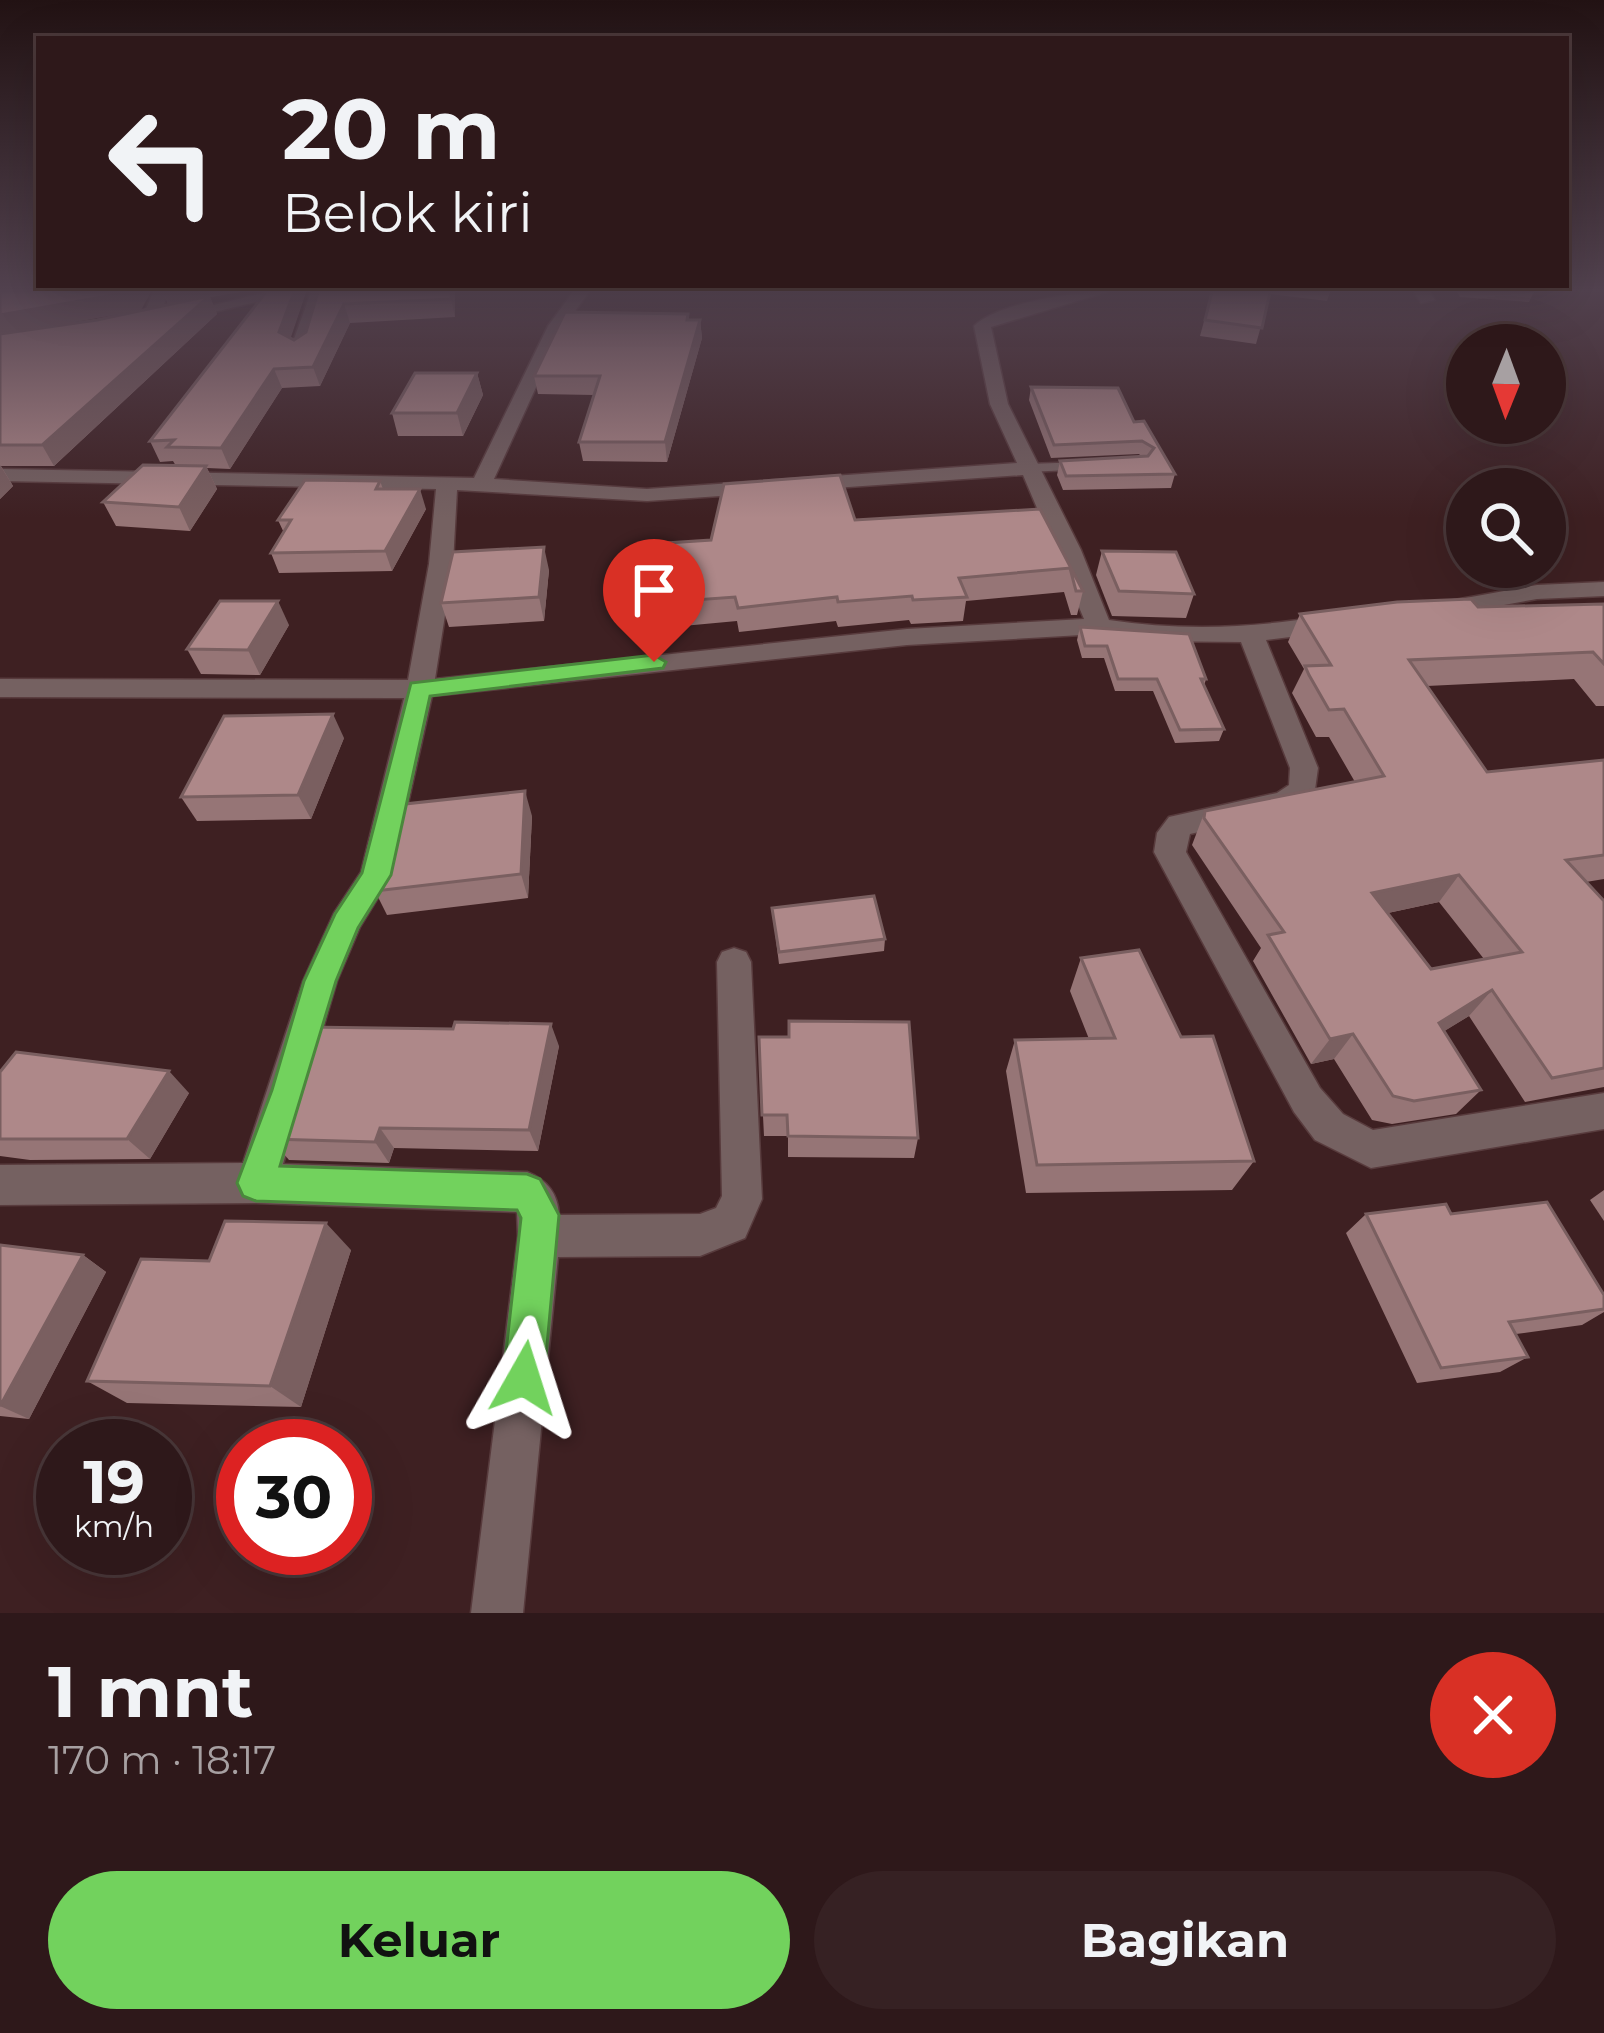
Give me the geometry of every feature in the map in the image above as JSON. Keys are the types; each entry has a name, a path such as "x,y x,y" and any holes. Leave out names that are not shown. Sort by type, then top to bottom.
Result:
{"street":[{"path":"481,485 537,367"},
{"path":"992,367 999,404 1070,550 1099,626"},
{"path":"0,475 447,483 647,495 1028,468"},
{"path":"256,1183 320,981 346,922 376,875 420,689 441,564 447,483"},
{"path":"1414,613 1537,592 1604,589"},
{"path":"0,688 420,689 818,644 1099,626 1146,633 1251,634 1367,619"},
{"path":"1251,634 1304,768 1304,790 1286,802 1180,825 1172,833 1170,852 1307,1100 1329,1127 1371,1149 1604,1111"},
{"path":"539,1237 700,1235 730,1223 742,1199 734,962"},
{"path":"0,1185 256,1183 527,1192 538,1205 539,1237 496,1613"}],"lane":[{"path":"1028,468 1095,465"}],"building":[{"path":"0,367 129,367 42,445 0,445"},
{"path":"207,367 308,367 274,369 221,448 167,447 174,440 150,441"},
{"path":"538,367 686,367 665,442 579,442 600,376 534,376"},
{"path":"415,373 477,373 457,413 392,413"},
{"path":"1031,387 1118,388 1134,422 1144,421 1175,474 1066,476 1060,461 1148,456 1154,448 1142,441 1054,445"},
{"path":"143,465 206,466 179,507 103,502"},
{"path":"840,475 855,520 1040,509 1083,591 1076,591 1070,568 959,578 967,597 913,600 912,596 838,602 837,597 738,608 735,597 681,601 679,588 671,589 667,543 711,540 724,484"},
{"path":"305,480 380,481 376,489 420,489 385,551 271,553 291,520 278,520"},
{"path":"544,547 539,597 441,603 453,552"},
{"path":"1102,551 1176,552 1194,594 1119,591"},
{"path":"1471,599 1478,607 1604,604 1604,664 1593,652 1409,660 1487,772 1604,760 1604,855 1566,860 1604,901 1604,1068 1552,1078 1492,990 1439,1023 1481,1090 1414,1101 1393,1096 1353,1034 1330,1039 1268,935 1284,932 1204,818 1205,811 1384,776 1344,709 1329,710 1309,675 1305,666 1331,665 1300,614","holes":["1459,875 1522,952 1431,969 1372,893"]},
{"path":"220,601 278,601 248,650 187,649"},
{"path":"1080,627 1189,634 1206,679 1201,679 1224,729 1180,730 1157,679 1118,679 1107,646 1085,646"},
{"path":"333,714 298,795 181,797 224,716"},
{"path":"525,791 521,874 375,891 396,805"},
{"path":"874,896 885,939 779,952 772,908"},
{"path":"1139,950 1181,1037 1213,1036 1254,1161 1037,1165 1015,1040 1115,1038 1081,958"},
{"path":"789,1021 909,1022 918,1138 788,1136 787,1115 762,1115 759,1037 789,1037"},
{"path":"455,1022 551,1024 529,1130 380,1128 375,1142 271,1139 306,1027 453,1029"},
{"path":"16,1052 169,1071 127,1139 0,1139 0,1072"},
{"path":"1547,1202 1604,1295 1604,1309 1509,1322 1528,1357 1441,1368 1366,1214 1446,1204 1451,1214"},
{"path":"225,1221 326,1223 270,1386 87,1381 141,1259 209,1261"},
{"path":"0,1245 83,1255 0,1406"}],"route":[{"path":"524,1378 540,1215 527,1192 256,1183 333,947 376,875 420,689 654,662"}]}
